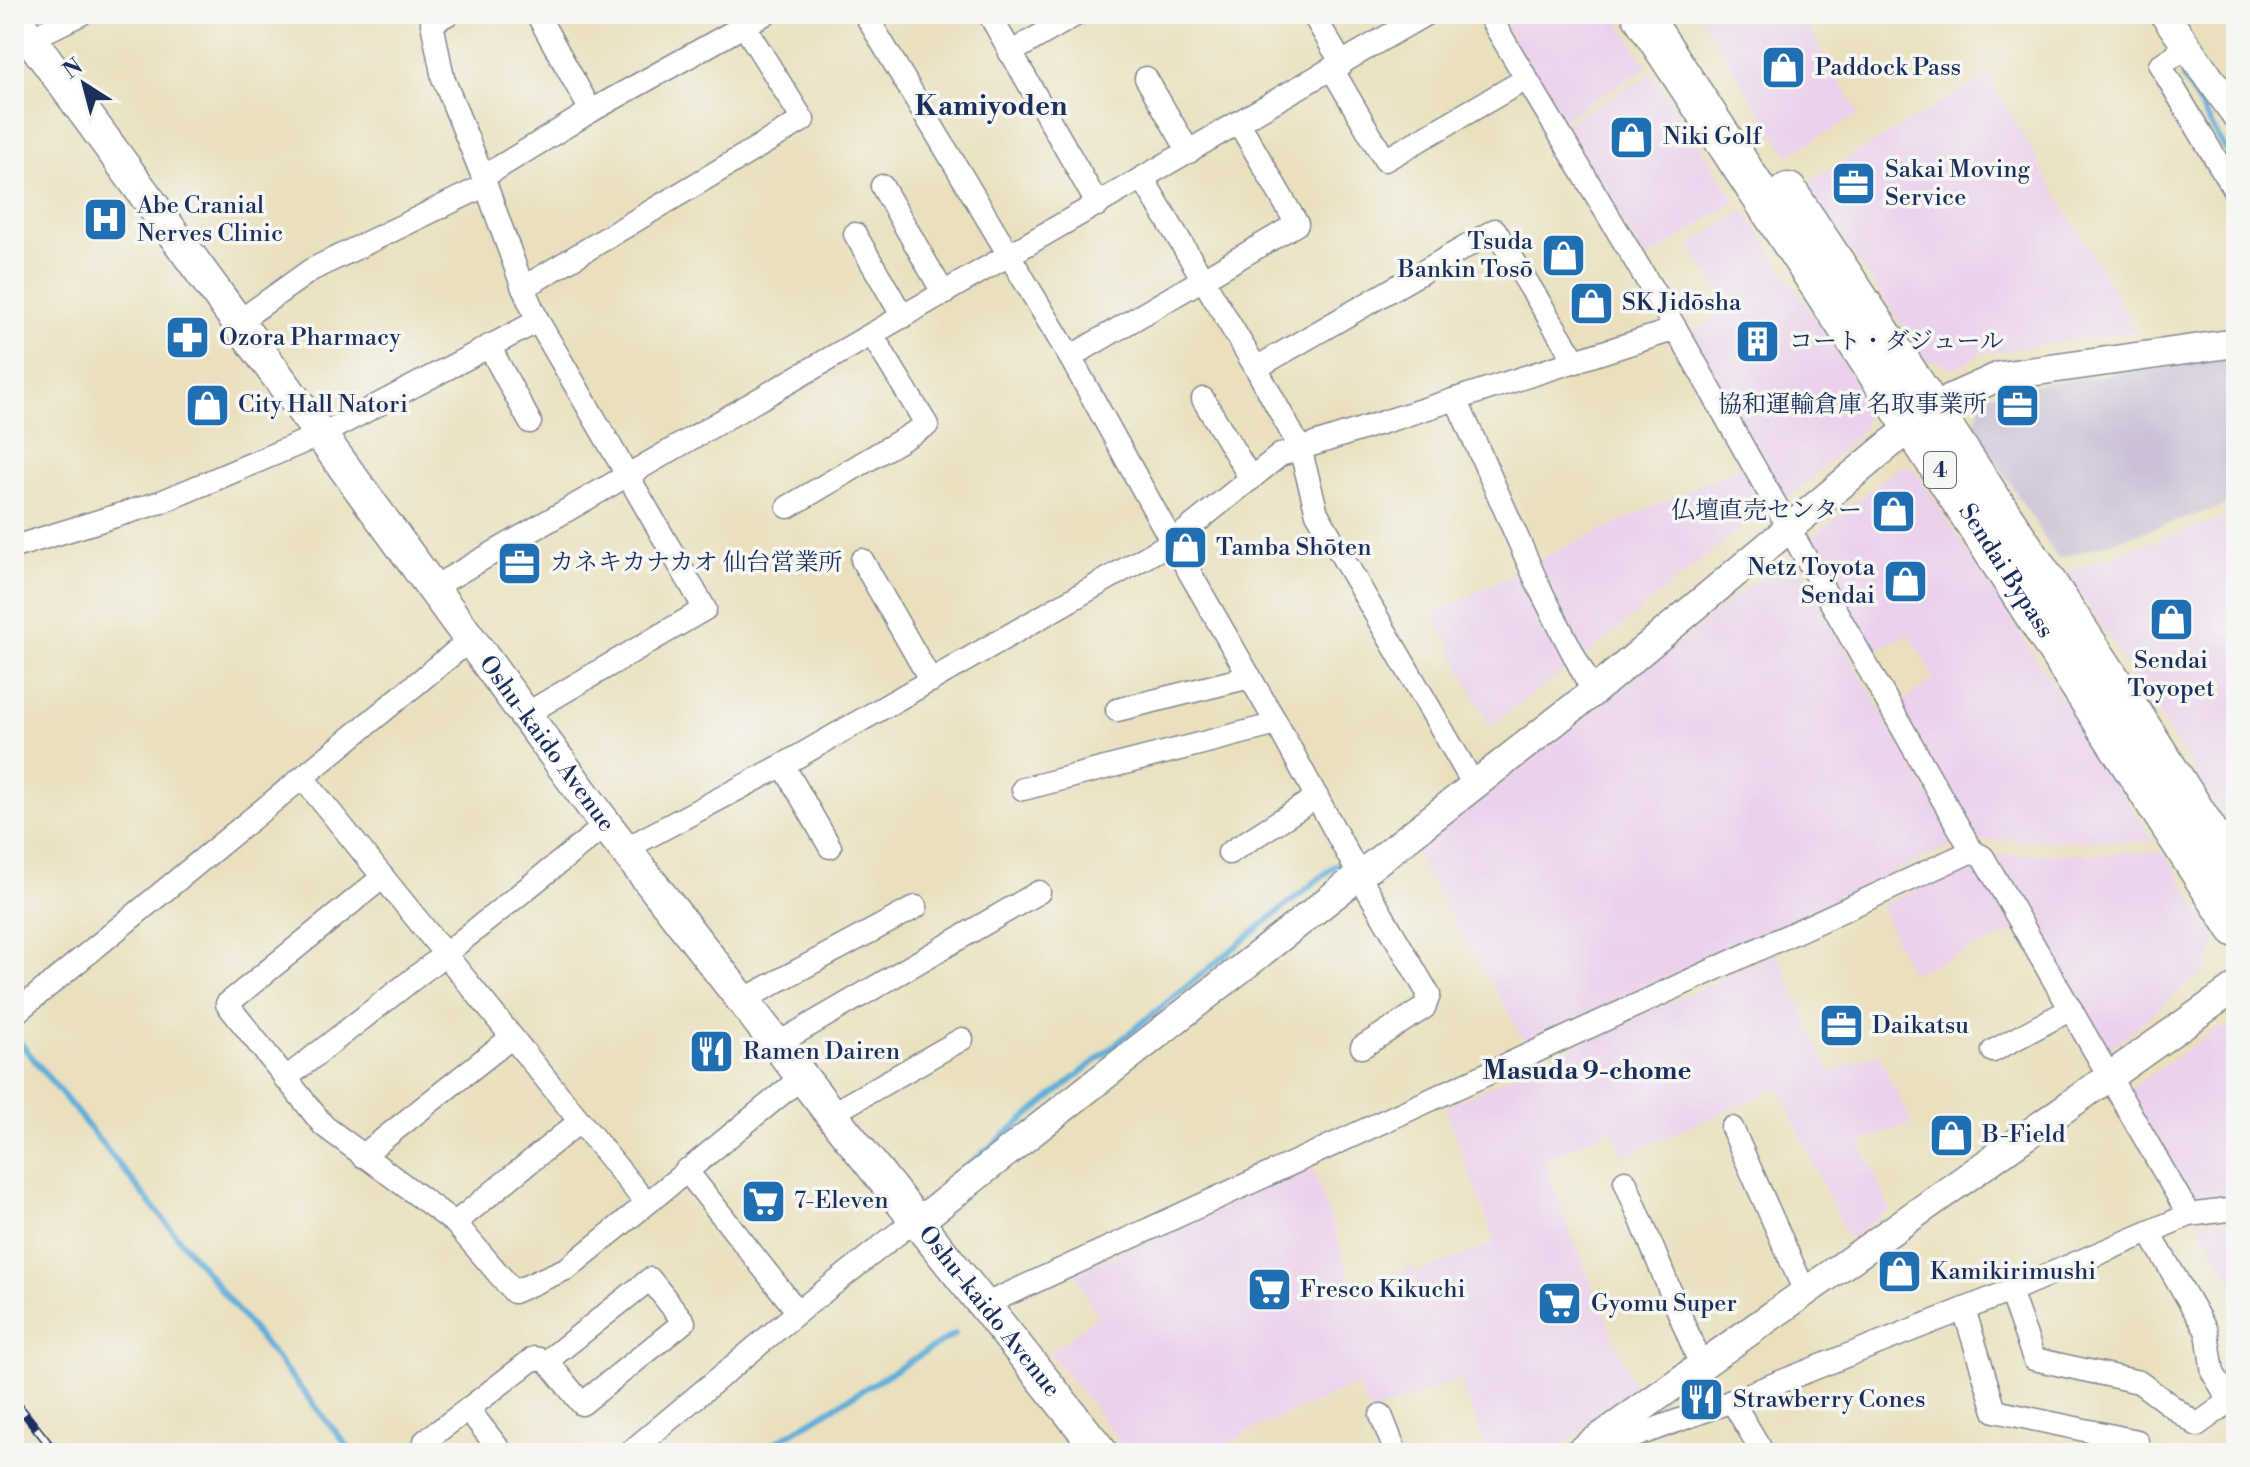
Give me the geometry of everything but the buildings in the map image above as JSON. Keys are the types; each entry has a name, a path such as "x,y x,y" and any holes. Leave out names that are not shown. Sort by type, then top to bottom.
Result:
{"highway":[{"name":"Sendai Bypass","path":"1641,14 1922,419 2106,672 2236,875"},
{"name":"Sendai Bypass","path":"1668,14 1826,247 1922,419 2236,928"}],"main road":[{"name":"Oshu-kaido Avenue","path":"22,27 616,837 831,1114 1102,1453"}],"street":[{"path":"22,27 81,14"},
{"path":"537,14 591,111"},
{"path":"238,322 311,270 485,181 591,111 765,14"},
{"path":"865,14 1070,357 1429,995 1424,1008 1362,1047"},
{"path":"989,14 1098,205"},
{"path":"1010,53 1077,14"},
{"path":"1313,14 1385,160 1526,79"},
{"path":"434,587 1426,14"},
{"path":"1488,14 1676,329 1972,851 1983,857 2189,1215"},
{"path":"2164,14 2236,115"},
{"path":"435,17 443,78 538,321 705,609 526,714"},
{"path":"523,288 803,120 745,27"},
{"path":"2188,47 2160,65 2236,193"},
{"path":"1146,78 1189,152"},
{"path":"1070,357 1297,224 1239,123"},
{"path":"1143,179 1300,448 1317,513 1474,785"},
{"path":"882,186 944,294"},
{"path":"1256,368 1495,230 1576,362"},
{"path":"855,234 903,317"},
{"path":"14,547 161,502 322,434 538,321"},
{"path":"285,1079 445,954 616,837 783,765 931,681 1172,542 1280,455 1676,329"},
{"path":"788,507 927,425 872,335"},
{"path":"629,1453 798,1312 916,1219 938,1207 1593,692 1922,419 1970,387 2000,376 2236,343"},
{"path":"489,346 530,422"},
{"path":"1203,399 1251,479"},
{"path":"1456,399 1540,589 1593,692"},
{"path":"862,560 931,681"},
{"path":"14,1014 471,639"},
{"path":"1117,710 1250,677"},
{"path":"1023,789 1277,724"},
{"path":"783,765 830,846"},
{"path":"303,778 646,1203"},
{"path":"1229,853 1317,797"},
{"path":"984,1305 1972,851"},
{"path":"383,877 227,1004 324,1126 455,1223 514,1292 568,1268 802,1077"},
{"path":"777,1044 1039,892"},
{"path":"743,1000 916,907"},
{"path":"1579,1453 2236,987"},
{"path":"1993,1051 2071,1009"},
{"path":"362,1156 512,1037"},
{"path":"831,1114 962,1039"},
{"path":"455,1223 580,1121"},
{"path":"1732,1128 1805,1292"},
{"path":"686,1170 798,1312"},
{"path":"1625,1181 1701,1366"},
{"path":"1579,1453 1619,1442 1732,1401 2010,1291 2189,1215 2236,1209"},
{"path":"2010,1291 2034,1359 2139,1382 2197,1425 2230,1401 2213,1373 2207,1332 2149,1232"},
{"path":"425,1441 534,1358 547,1361 582,1404 684,1322 650,1279 547,1361"},
{"path":"1964,1309 1995,1411 2137,1441 2132,1453"},
{"path":"1732,1401 1763,1453"},
{"path":"468,1409 502,1453"},
{"path":"1381,1415 1396,1453"}],"shaded area":[{"path":"1497,14 1614,14 1648,67 1561,120"},
{"path":"1698,14 1801,14 1859,114 1788,155"},
{"path":"1652,74 1736,201 1646,260 1565,124"},
{"path":"1988,75 2136,331 1980,354 1953,369 1934,360 1928,363 1805,184"},
{"path":"1745,211 1868,399 1864,429 1786,502 1687,336 1729,309 1690,244"},
{"path":"2236,358 2236,502 2058,559 1974,426 1985,395 2038,384"},
{"path":"1745,464 1770,504 1583,658 1538,560"},
{"path":"1900,466 1914,469 2154,841 1977,840 1897,705 1934,679 1910,634 1869,652 1806,542"},
{"path":"2236,514 2236,836 2066,571"},
{"path":"1786,556 1794,558 1953,837 1949,846 1526,1043 1414,853"},
{"path":"1524,568 1571,666 1490,726 1434,614"},
{"path":"2164,852 2217,941 2206,970 2107,1051 1995,855"},
{"path":"1976,864 2017,931 1911,973 1880,906"},
{"path":"1777,953 1830,1073 1877,1053 1912,1123 1861,1142 1890,1209 1848,1239 1779,1087 1624,1156 1611,1129 1544,1160 1637,1393 1550,1453 1488,1453 1460,1379 1370,1414 1357,1385 1257,1427 1213,1453 1129,1453 1050,1353 1097,1316 1076,1273 1312,1165 1354,1287 1413,1266 1416,1274 1496,1242 1445,1107"},
{"path":"2220,1027 2236,1031 2236,1201 2190,1205 2128,1090"},
{"path":"2236,1217 2236,1286 2197,1223"}],"waterway":[{"path":"2183,77 2236,167"},
{"path":"953,1177 1343,859"},
{"path":"14,1035 353,1453"},
{"path":"758,1453 955,1334"},
{"path":"14,1441 24,1453"}],"railway":[{"path":"14,1400 56,1453"}],"place":[{"name":"Paddock Pass","path":"1784,68"},
{"name":"Niki Golf","path":"1632,137"},
{"name":"Sakai Moving Service","path":"1854,184"},
{"name":"Abe Cranial Nerves Clinic","path":"106,220"},
{"name":"Tsuda Bankin Tosō","path":"1564,256"},
{"name":"SK Jidōsha","path":"1591,303"},
{"name":"Ozora Pharmacy","path":"188,338"},
{"name":"コート・ダジュール","path":"1758,342"},
{"name":"City Hall Natori","path":"207,405"},
{"name":"協和運輸倉庫 名取事業所","path":"2018,405"},
{"name":"仏壇直売センター","path":"1893,511"},
{"name":"Tamba Shōten","path":"1185,548"},
{"name":"カネキカナカオ 仙台営業所","path":"519,563"},
{"name":"Netz Toyota Sendai","path":"1906,582"},
{"name":"Sendai Toyopet","path":"2171,619"},
{"name":"Daikatsu","path":"1841,1026"},
{"name":"Ramen Dairen","path":"712,1052"},
{"name":"B-Field","path":"1951,1135"},
{"name":"7-Eleven","path":"763,1201"},
{"name":"Kamikirimushi","path":"1899,1272"},
{"name":"Fresco Kikuchi","path":"1269,1290"},
{"name":"Gyomu Super","path":"1560,1304"},
{"name":"Strawberry Cones","path":"1702,1400"}],"district":[{"name":"Kamiyoden","path":"991,106"},
{"name":"Masuda 9-chome","path":"1587,1071"}]}
